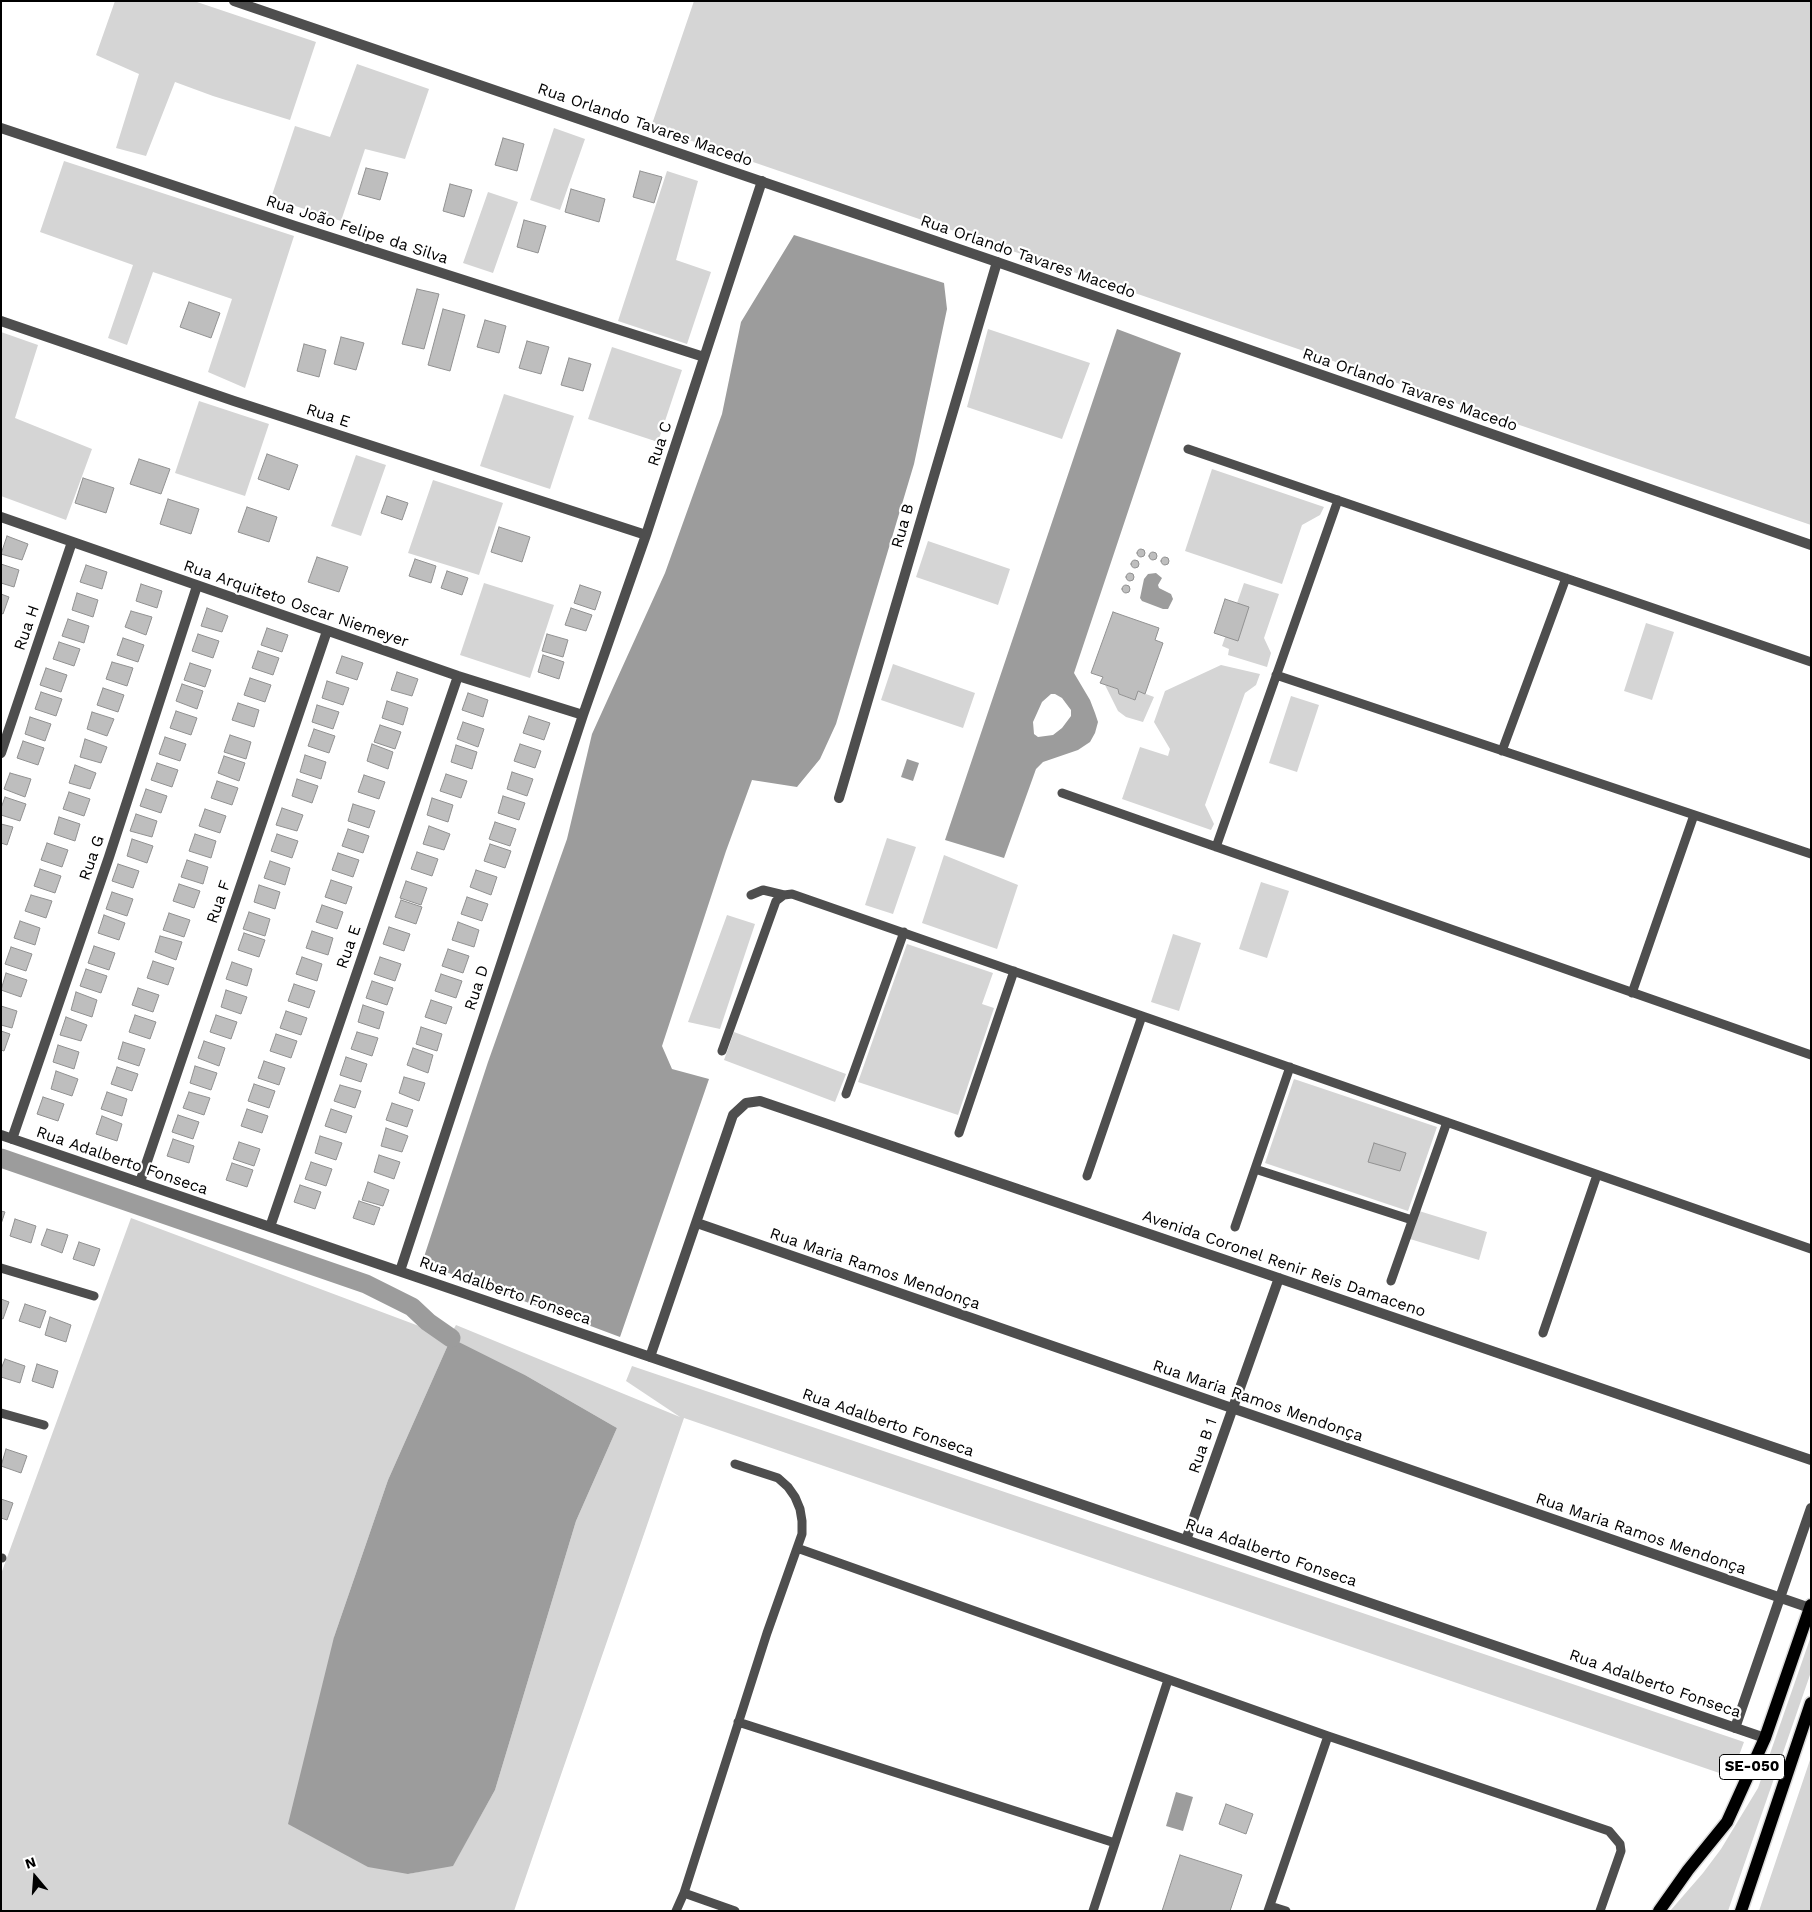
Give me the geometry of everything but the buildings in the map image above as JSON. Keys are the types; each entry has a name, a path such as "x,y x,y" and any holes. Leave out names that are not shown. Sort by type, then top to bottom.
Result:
{"main road":[{"name":"SE-050","path":"1659,1911 1688,1870 1727,1822 1765,1738 1810,1606"},
{"name":"SE-050","path":"1742,1911 1811,1703"}],"street":[{"name":"Rua Orlando Tavares Macedo","path":"234,1 997,262 1811,545"},
{"name":"Rua João Felipe da Silva","path":"1,128 295,226 704,357"},
{"name":"Rua C","path":"583,715 646,535 762,181"},
{"name":"Rua B","path":"839,798 997,262"},
{"name":"Rua E","path":"1,321 234,401 646,535"},
{"name":"Rua Arquiteto Oscar Niemeyer","path":"1,517 458,676 583,715"},
{"name":"Rua H","path":"1,753 72,542"},
{"name":"Rua G","path":"12,1139 109,857 197,586"},
{"name":"Rua F","path":"140,1182 327,631"},
{"name":"Rua E","path":"270,1227 458,676"},
{"name":"Rua D","path":"400,1271 583,715"},
{"name":"Avenida Coronel Renir Reis Damaceno","path":"697,1223 733,1115 746,1103 760,1101 1811,1460"},
{"name":"Rua Adalberto Fonseca","path":"1,1135 1765,1738"},
{"path":"650,1357 697,1223"},
{"name":"Rua Maria Ramos Mendonça","path":"697,1223 1780,1598 1810,1606"},
{"name":"Rua B 1","path":"1186,1540 1279,1278"},
{"path":"1735,1728 1811,1508"}],"lane":[{"path":"1188,449 1811,662"},
{"path":"1216,847 1338,500"},
{"path":"1502,751 1566,578"},
{"path":"1276,675 1811,854"},
{"path":"1062,793 1811,1055"},
{"path":"1632,992 1694,815"},
{"path":"750,896 763,890 784,895 792,894 1811,1249"},
{"path":"722,1052 772,909 776,901 784,895"},
{"path":"846,1094 904,932"},
{"path":"959,1133 1014,971"},
{"path":"1087,1176 1142,1016"},
{"path":"1235,1227 1290,1067"},
{"path":"1391,1281 1447,1122"},
{"path":"1255,1168 1412,1220"},
{"path":"1543,1333 1597,1175"},
{"path":"1,1268 94,1296"},
{"path":"1,1413 44,1425"},
{"path":"676,1911 684,1893 738,1722 802,1534 800,1509 791,1492 778,1478 735,1464"},
{"path":"797,1548 1328,1736 1609,1832 1620,1844 1621,1852 1600,1911"},
{"path":"1093,1911 1168,1680"},
{"path":"738,1722 1115,1843"},
{"path":"1286,1911 1269,1908 1328,1736"},
{"path":"684,1893 735,1911"}],"shaded area":[{"path":"115,1 194,1 316,42 290,120 175,82 146,156 116,148 139,74 96,55"},
{"path":"694,1 1811,1 1811,525 651,127"},
{"path":"357,64 429,89 405,159 365,149 341,221 271,198 295,126 330,137"},
{"path":"554,128 585,139 560,210 530,200"},
{"path":"64,161 294,236 245,388 208,372 232,299 153,272 127,345 108,338 133,265 40,232"},
{"path":"667,171 698,181 676,260 711,272 687,344 618,321"},
{"path":"488,192 518,202 493,273 463,263"},
{"path":"794,235 944,283 947,309 914,464 836,724 820,759 797,787 752,780 726,851 662,1046 672,1069 709,1079 620,1337 422,1263 488,1062 567,839 592,734 665,573 722,414 741,322"},
{"path":"988,329 1090,363 1062,439 967,407"},
{"path":"1117,329 1181,353 1074,673 1090,700 1095,713 1098,722 1095,733 1090,742 1078,750 1043,762 1036,769 1004,858 945,840","holes":["1051,694 1062,698 1071,710 1071,716 1062,728 1053,735 1038,737 1034,734 1033,722 1042,702"]},
{"path":"1,332 38,345 15,418 92,449 66,520 1,496"},
{"path":"612,347 682,370 658,442 588,419"},
{"path":"504,394 574,416 550,489 480,466"},
{"path":"199,401 269,424 245,496 175,473"},
{"path":"356,455 386,465 361,536 331,526"},
{"path":"1212,469 1324,507 1320,515 1302,525 1282,584 1185,551"},
{"path":"433,480 503,503 479,575 408,553"},
{"path":"928,541 1010,569 998,605 916,577"},
{"path":"1156,573 1162,578 1158,585 1159,588 1171,594 1173,599 1168,609 1142,601 1140,598 1144,579 1148,574"},
{"path":"484,583 554,605 530,678 460,655"},
{"path":"1244,583 1279,594 1264,638 1271,653 1267,667 1228,655 1229,649 1222,646"},
{"path":"1646,623 1674,632 1652,700 1624,691"},
{"path":"893,664 975,693 963,728 881,700"},
{"path":"1221,665 1260,674 1256,685 1245,693 1205,805 1214,824 1211,830 1122,799 1140,747 1168,756 1170,749 1154,722 1165,691"},
{"path":"1105,685 1118,689 1119,694 1134,700 1138,691 1154,697 1143,722 1126,717 1118,711"},
{"path":"1291,696 1319,705 1297,772 1269,763"},
{"path":"907,759 919,763 913,781 901,777"},
{"path":"887,838 916,847 893,914 865,905"},
{"path":"944,855 1018,885 997,949 922,923"},
{"path":"1261,882 1289,891 1267,958 1239,949"},
{"path":"727,915 755,924 720,1029 688,1022"},
{"path":"1173,934 1201,943 1179,1011 1151,1002"},
{"path":"907,944 993,973 982,1004 994,1008 958,1115 858,1082"},
{"path":"734,1032 846,1074 835,1102 724,1060"},
{"path":"1294,1079 1437,1127 1408,1211 1265,1163"},
{"path":"1419,1211 1487,1232 1479,1260 1410,1239"},
{"path":"131,1218 451,1338 388,1480 334,1637 408,1874 453,1865 495,1790 576,1521 617,1428 525,1375 453,1339 452,1332 456,1325 680,1417 626,1381 632,1366 1744,1742 1731,1777 684,1418 514,1911 1,1911 1,1574"},
{"path":"451,1338 525,1375 617,1428 576,1521 495,1790 453,1866 408,1874 368,1867 288,1824 334,1637 388,1480"},
{"path":"1811,1636 1811,1672 1728,1911 1670,1911 1721,1849 1758,1788"},
{"path":"1811,1757 1811,1911 1759,1911"},
{"path":"1176,1792 1193,1797 1183,1831 1166,1826"}],"waterway":[{"path":"1,1158 366,1284 412,1307 428,1322 451,1338"}]}
